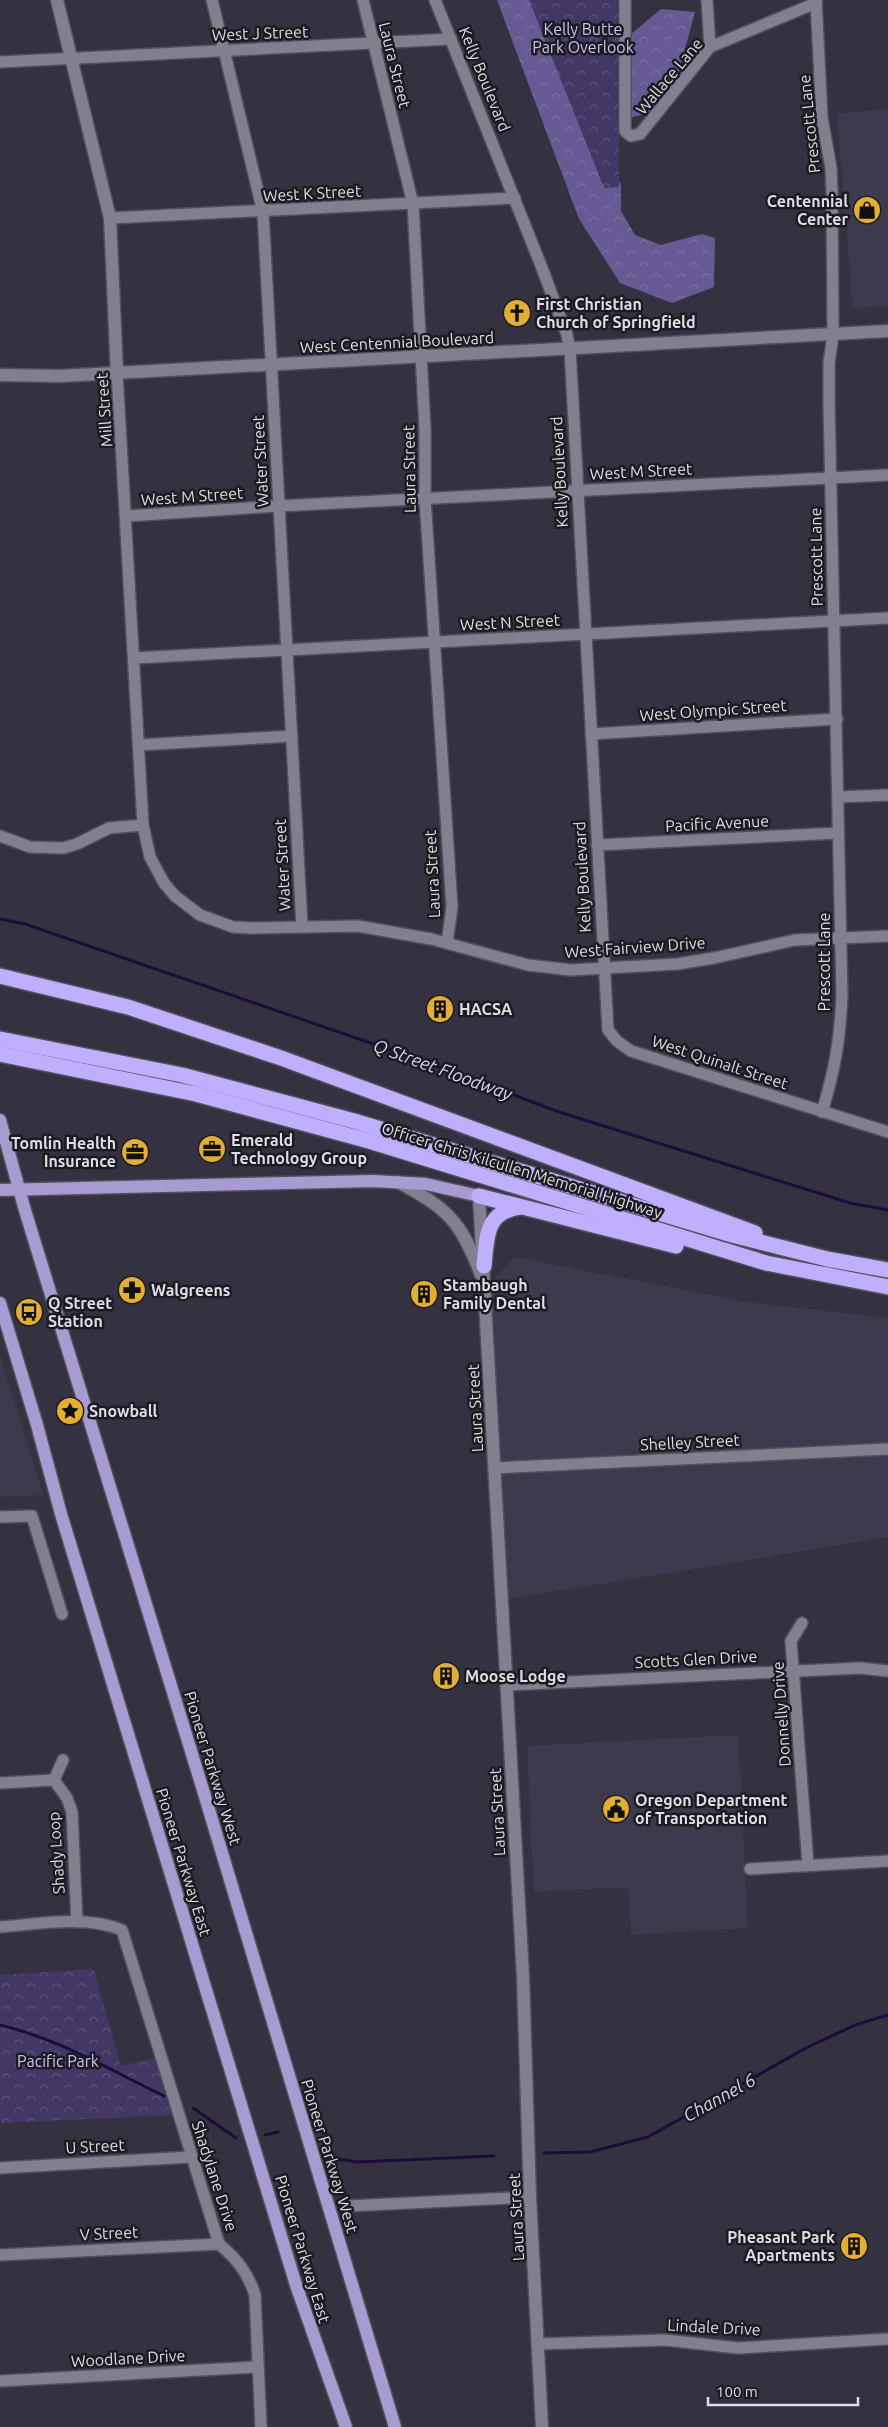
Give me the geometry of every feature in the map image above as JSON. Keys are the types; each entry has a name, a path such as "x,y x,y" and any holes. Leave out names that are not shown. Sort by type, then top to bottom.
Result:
{"highway":[{"path":"0,976 128,1007 281,1058 827,1259"},
{"name":"Officer Chris Kilcullen Memorial Highway","path":"7,1040 182,1075 344,1118 713,1230 827,1259 888,1270"},
{"name":"Officer Chris Kilcullen Memorial Highway","path":"0,1054 196,1094 369,1141 766,1263 888,1287"},
{"path":"479,1196 706,1253 766,1263"},
{"path":"484,1266 493,1220 501,1211 522,1207"}],"main road":[{"name":"Pioneer Parkway West","path":"0,1120 19,1189 395,2427"},
{"path":"0,1190 398,1182 445,1187 479,1196"},
{"name":"Pioneer Parkway East","path":"0,1303 38,1425 61,1514 296,2285 346,2427"}],"street":[{"name":"Mill Street","path":"57,0 110,218 143,825"},
{"name":"Water Street","path":"212,0 263,212 302,926"},
{"name":"Laura Street","path":"363,0 413,204 422,356 425,498 452,907 447,943"},
{"name":"Kelly Boulevard","path":"435,0 515,198 567,335 570,348 576,491 604,968"},
{"name":"Wallace Lane","path":"625,0 625,131 631,136 640,134 710,47 816,2"},
{"path":"707,0 710,47"},
{"name":"Prescott Lane","path":"816,2 822,118 832,183 833,335 829,363 842,995 840,1041 835,1069 822,1112"},
{"name":"West J Street","path":"0,62 451,39"},
{"name":"West K Street","path":"110,218 263,212 515,198"},
{"name":"West Centennial Boulevard","path":"0,375 60,376 888,331"},
{"name":"West M Street","path":"127,516 425,498 888,475"},
{"name":"West N Street","path":"134,658 888,618"},
{"name":"West Olympic Street","path":"591,734 836,719"},
{"path":"140,745 292,736"},
{"path":"838,796 888,795"},
{"path":"0,836 30,847 63,848 77,844 109,828 143,825"},
{"name":"West Fairview Drive","path":"143,825 150,857 175,896 188,907 216,922 233,926 252,928 358,926 395,931 549,969 677,964 795,940 888,936"},
{"name":"Pacific Avenue","path":"597,845 838,833"},
{"name":"West Quinalt Street","path":"604,968 608,1030 617,1041 631,1051 888,1132"},
{"path":"398,1182 440,1206 454,1220 464,1234 486,1288"},
{"name":"Laura Street","path":"479,1196 486,1288 494,1468 523,1976 530,2197 542,2427"},
{"name":"Shelley Street","path":"494,1468 888,1449"},
{"path":"0,1517 32,1516 62,1614"},
{"name":"Donnelly Drive","path":"802,1623 791,1640 808,1865"},
{"name":"Scotts Glen Drive","path":"506,1685 860,1668 888,1671"},
{"path":"0,1783 54,1780 63,1760"},
{"name":"Shady Loop","path":"54,1780 67,1798 72,1812 77,1922"},
{"path":"750,1869 888,1861"},
{"path":"0,1927 77,1922"},
{"name":"Shadylane Drive","path":"77,1922 107,1924 122,1930 219,2244 234,2256 250,2277 256,2296 261,2427"},
{"name":"U Street","path":"0,2168 191,2157"},
{"path":"348,2206 530,2197"},
{"name":"V Street","path":"0,2255 219,2244"},
{"name":"Lindale Drive","path":"538,2344 665,2340 738,2348 888,2339"},
{"name":"Woodlane Drive","path":"0,2381 258,2367"}],"shaded area":[{"name":"Centennial Center","path":"888,109 888,306 853,308 837,114"},
{"path":"515,1257 746,1302 888,1318 888,1537 502,1600 485,1288"},
{"path":"0,1357 20,1420 43,1495 0,1497"},
{"path":"738,1735 748,1928 631,1935 628,1887 534,1892 527,1746"}],"green space":[{"path":"497,0 599,0 606,55 661,9 695,12 678,74 650,113 614,121 611,162 621,185 621,211 635,235 661,245 702,234 715,238 714,287 672,303 620,283 579,219"},
{"name":"Kelly Butte Park Overlook","path":"529,0 620,0 619,187 604,188"},
{"name":"Pacific Park","path":"94,1969 121,2066 155,2058 174,2115 0,2123 0,1975"}],"waterway":[{"name":"Q Street Floodway","path":"0,919 25,924 420,1060 559,1112 850,1203 888,1210"},
{"name":"Channel 6","path":"544,2153 590,2152 648,2137 806,2048 855,2025 888,2015"},
{"name":"Channel 6","path":"0,2025 43,2038 64,2047 164,2096"},
{"name":"Channel 6","path":"193,2108 236,2138"},
{"name":"Channel 6","path":"265,2135 278,2132"},
{"name":"Channel 6","path":"324,2157 357,2162 494,2156"}],"place":[{"name":"Centennial Center","path":"867,210"},
{"name":"First Christian Church of Springfield","path":"517,313"},
{"name":"HACSA","path":"440,1009"},
{"name":"Emerald Technology Group","path":"212,1149"},
{"name":"Tomlin Health Insurance","path":"135,1152"},
{"name":"Walgreens","path":"132,1290"},
{"name":"Stambaugh Family Dental","path":"424,1294"},
{"name":"Q Street Station","path":"29,1312"},
{"name":"Snowball","path":"70,1411"},
{"name":"Moose Lodge","path":"446,1676"},
{"name":"Oregon Department of Transportation","path":"616,1809"},
{"name":"Pheasant Park Apartments","path":"854,2246"}]}
